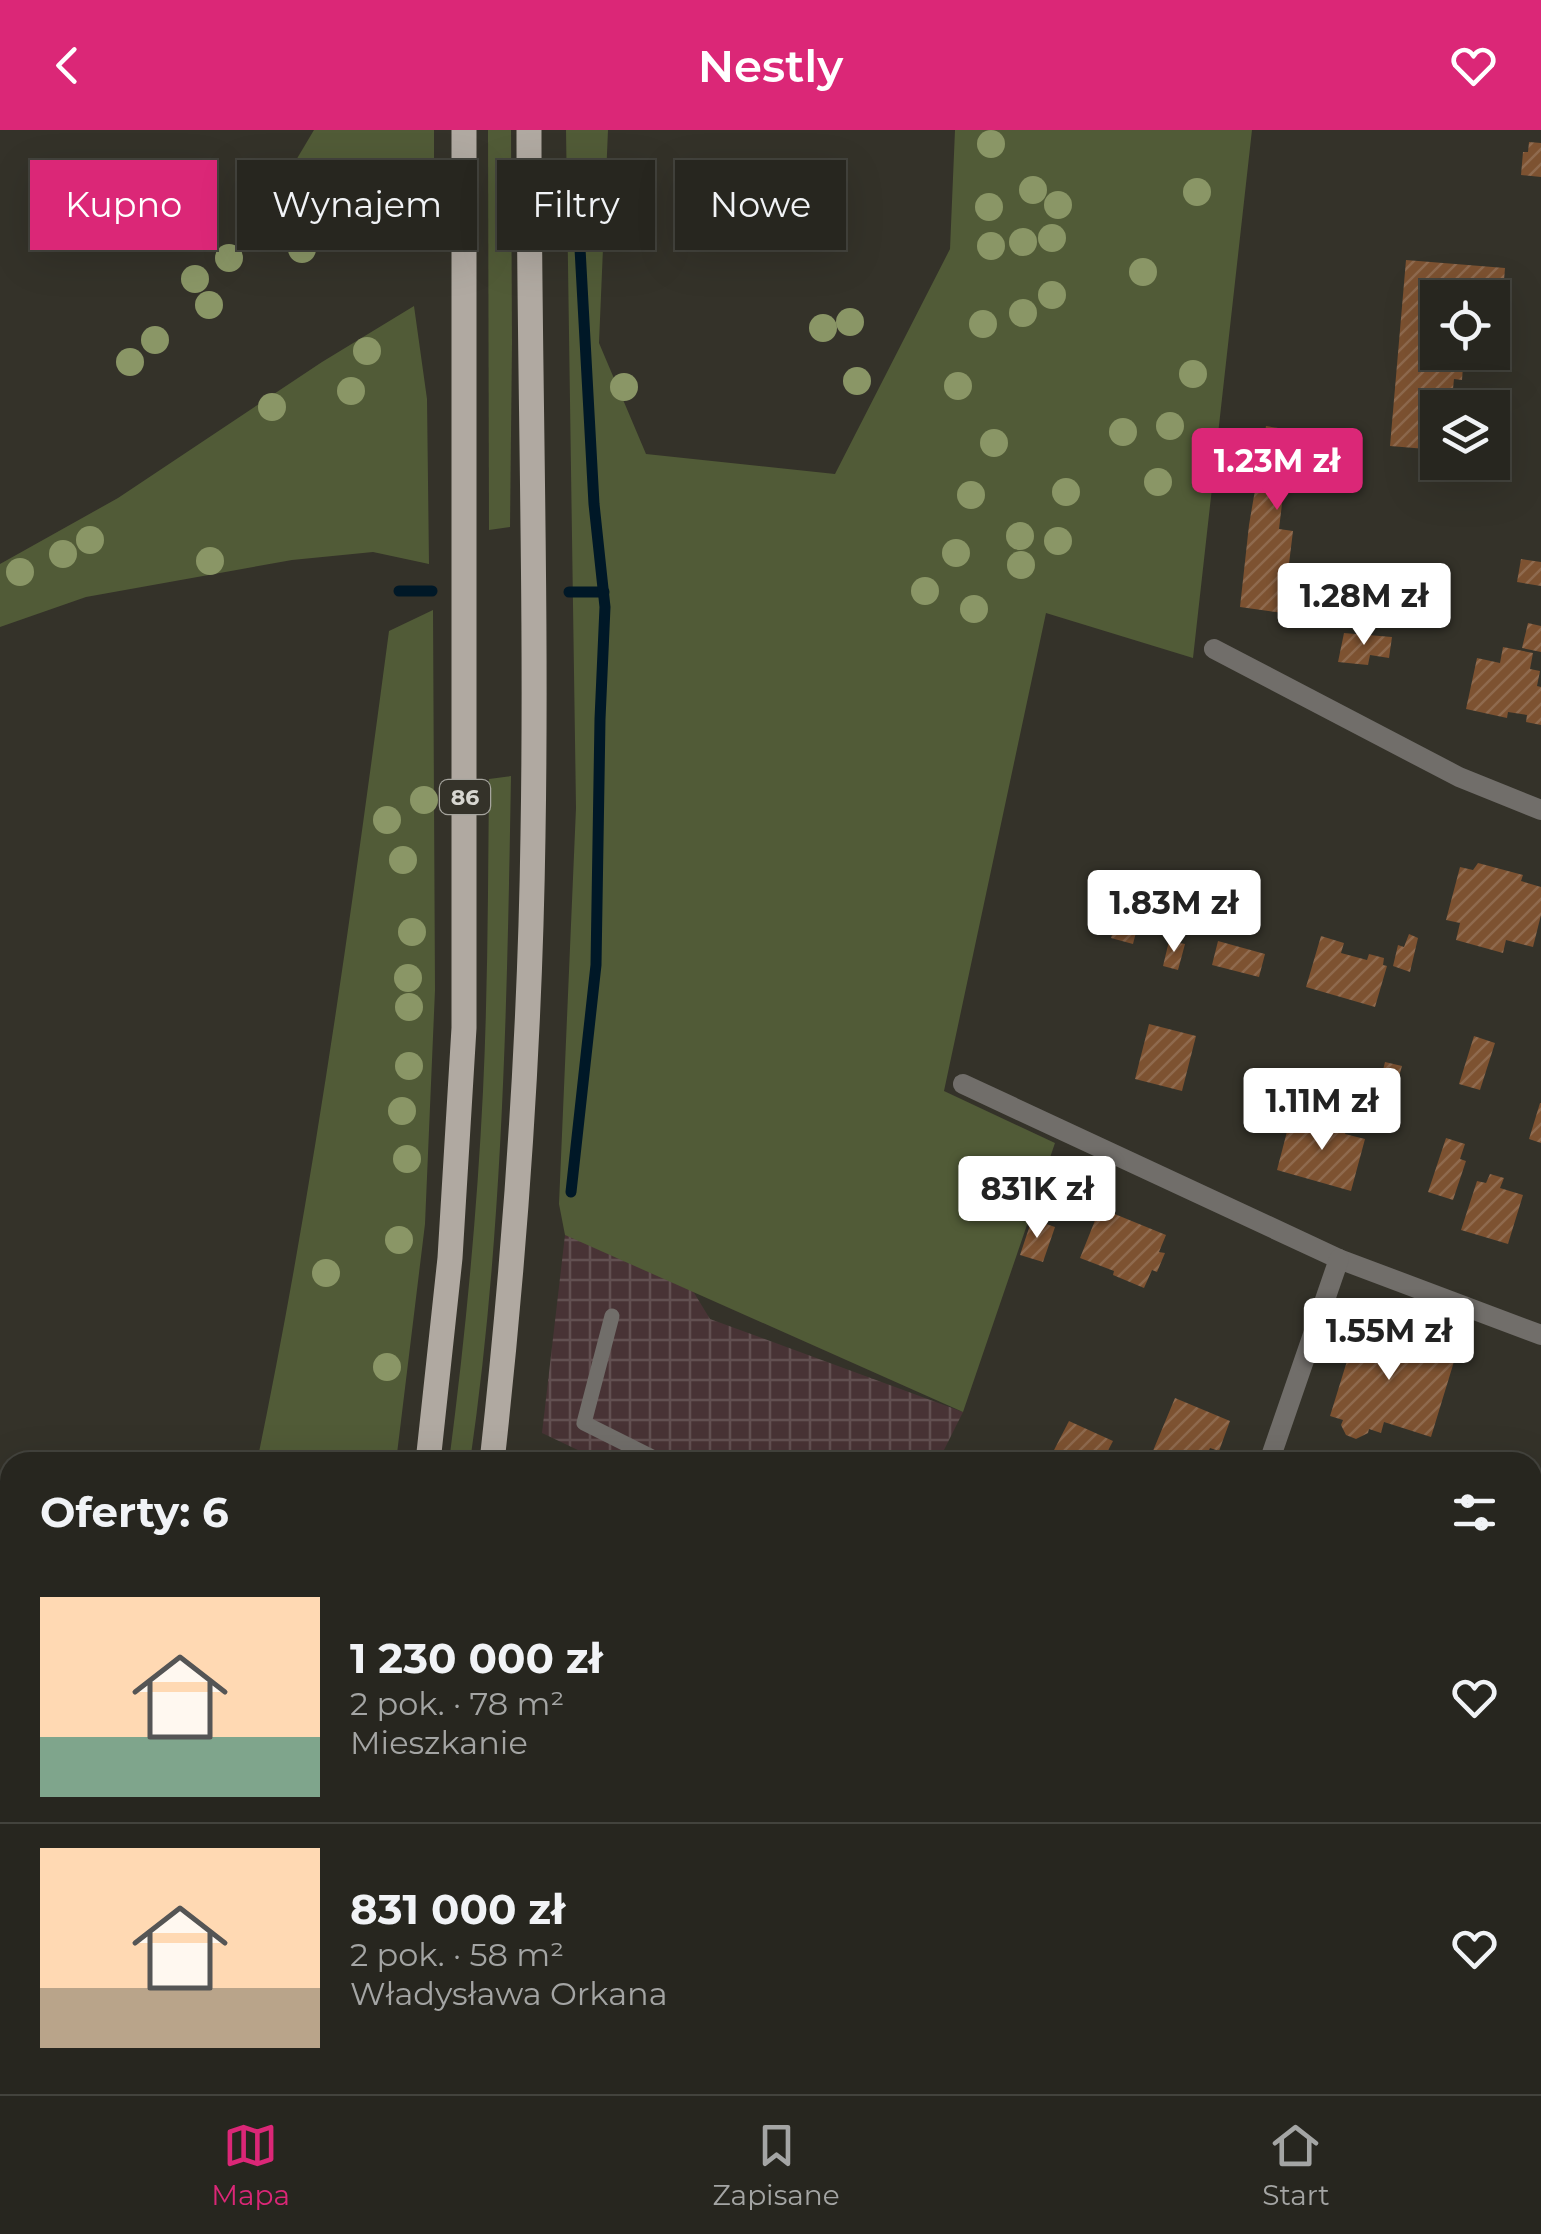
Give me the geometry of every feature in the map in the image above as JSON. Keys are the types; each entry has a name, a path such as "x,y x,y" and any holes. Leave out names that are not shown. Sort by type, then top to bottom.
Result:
{"main road":[{"name":"86","path":"429,1452 450,1258 464,1028 464,130"},
{"path":"493,1452 508,1321 525,1098 532,873 529,130"}],"street":[{"path":"1214,649 1459,777 1541,810"},
{"path":"963,1084 1339,1259 1541,1334"},
{"path":"1272,1452 1339,1259"}],"lane":[{"path":"612,1316 584,1423 642,1452"}],"shaded area":[{"path":"578,1202 657,1232 710,1319 963,1412 943,1452 582,1452 542,1433 565,1235"}],"green space":[{"path":"314,130 434,130 434,160 296,160"},
{"path":"488,130 511,130 511,160 497,160 497,250 512,250 510,527 489,530"},
{"path":"566,130 608,130 607,160 566,160"},
{"path":"955,130 1252,130 1193,658 1046,613 944,1091 1055,1143 963,1412 565,1235 559,1204 576,808 568,250 603,250 599,343 646,454 835,474 950,249"},
{"path":"414,306 427,399 429,564 373,552 292,560 86,597 0,627 0,564 118,498 322,362"},
{"path":"433,610 435,990 425,1224 397,1452 259,1452 314,1152 389,631"},
{"path":"511,776 496,1206 471,1452 450,1452 470,1277 480,1137 489,779"}],"building":[{"path":"1529,142 1541,143 1541,177 1521,175 1523,152 1528,152"},
{"path":"1406,260 1505,268 1504,280 1420,280 1420,370 1463,370 1462,380 1454,379 1453,390 1420,390 1420,448 1390,446"},
{"path":"1266,426 1328,436 1319,492 1284,487 1279,529 1293,531 1283,613 1240,607"},
{"path":"1521,559 1541,562 1541,586 1517,582"},
{"path":"1528,623 1541,626 1541,652 1522,648"},
{"path":"1344,633 1392,637 1389,658 1370,655 1368,665 1338,662"},
{"path":"1503,647 1533,653 1530,669 1540,671 1537,686 1541,687 1541,725 1526,722 1527,715 1508,712 1507,718 1466,709 1477,658 1500,663"},
{"path":"1478,863 1523,875 1521,881 1541,887 1541,915 1533,947 1506,940 1503,953 1456,940 1460,923 1446,920 1460,867 1473,870"},
{"path":"1121,903 1142,909 1133,944 1111,938"},
{"path":"1409,934 1418,938 1410,972 1393,966 1398,945 1404,947"},
{"path":"1321,936 1344,943 1341,953 1367,960 1369,954 1384,958 1383,965 1387,966 1375,1007 1306,987"},
{"path":"1169,941 1185,944 1178,970 1163,966"},
{"path":"1218,941 1265,954 1259,977 1212,965"},
{"path":"1149,1024 1196,1036 1182,1091 1135,1079"},
{"path":"1474,1036 1495,1043 1480,1090 1459,1084"},
{"path":"1385,1062 1402,1066 1394,1094 1378,1090"},
{"path":"1541,1103 1541,1143 1529,1139"},
{"path":"1313,1115 1348,1124 1345,1134 1365,1139 1351,1191 1277,1170 1290,1120 1310,1126"},
{"path":"1446,1138 1465,1144 1460,1159 1466,1161 1453,1200 1428,1192"},
{"path":"1490,1174 1504,1178 1500,1188 1523,1195 1508,1244 1461,1230 1477,1181 1486,1183"},
{"path":"1100,1208 1166,1235 1159,1252 1165,1253 1144,1288 1080,1258"},
{"path":"1032,1219 1055,1227 1043,1262 1020,1255"},
{"path":"1355,1316 1408,1333 1401,1358 1416,1362 1421,1345 1456,1355 1431,1437 1384,1422 1381,1433 1369,1429 1356,1439 1346,1435 1343,1420 1330,1416 1347,1361 1343,1360"},
{"path":"1175,1398 1230,1421 1219,1451 1210,1448 1208,1452 1152,1452"},
{"path":"1069,1421 1113,1441 1107,1452 1053,1452"}],"waterway":[{"path":"571,1192 596,965 605,607 594,504 580,250"},
{"path":"399,591 432,591"},
{"path":"569,592 604,592"}]}
